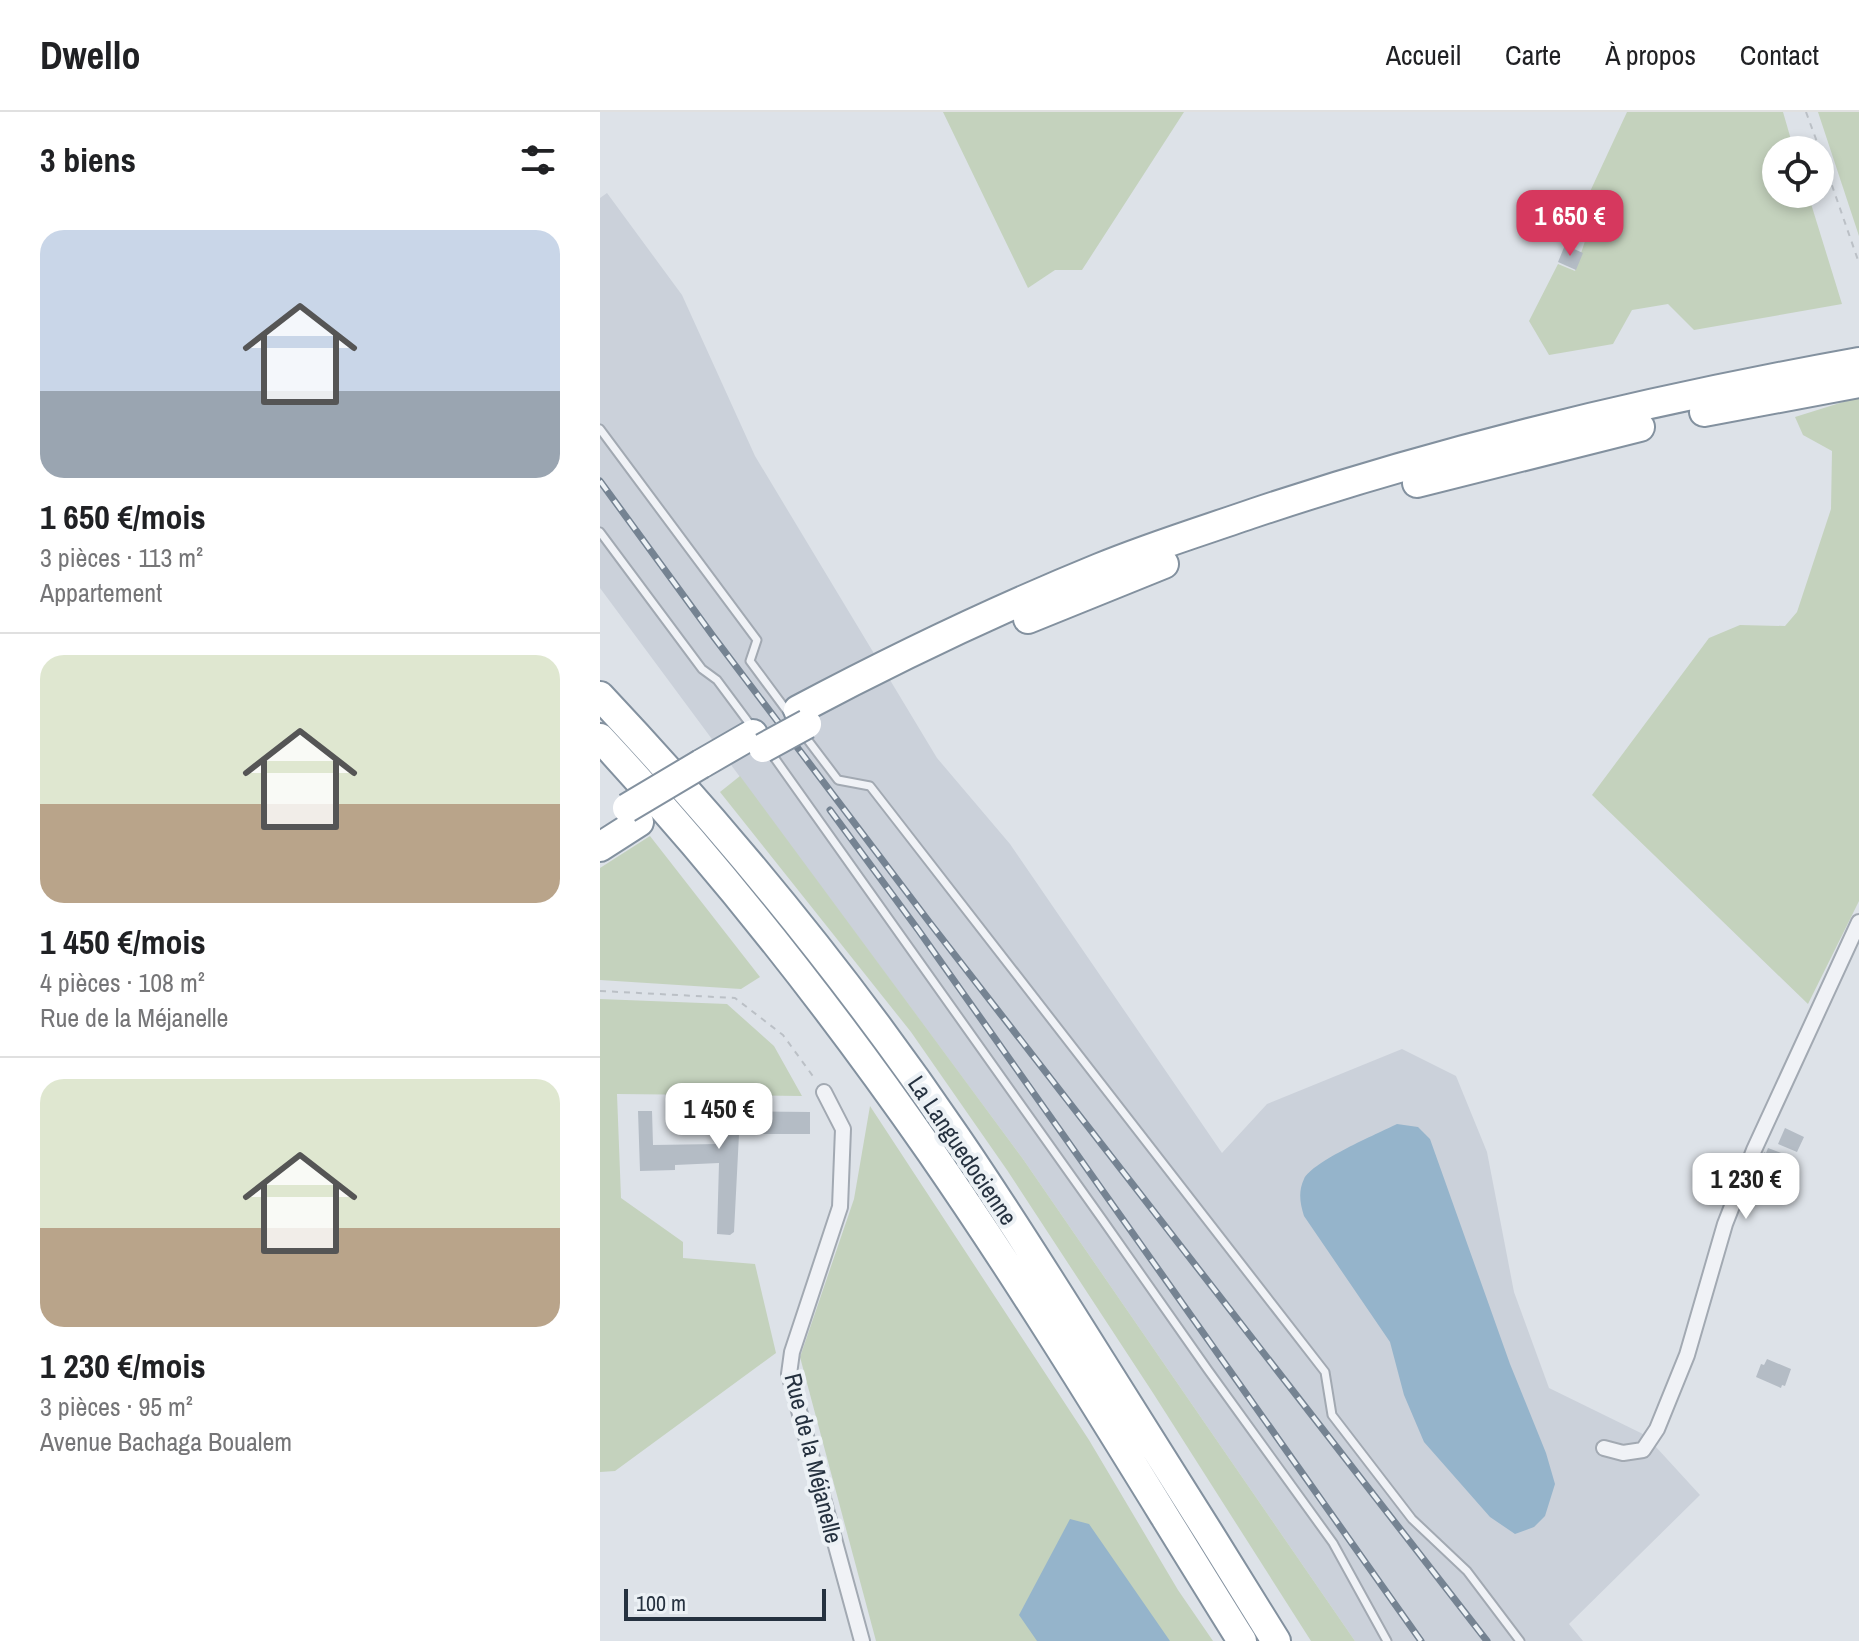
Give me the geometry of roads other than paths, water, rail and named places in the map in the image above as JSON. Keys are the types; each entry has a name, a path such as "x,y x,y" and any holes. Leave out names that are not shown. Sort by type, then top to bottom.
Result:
{"highway":[{"path":"600,847 633,815 802,717 875,669 1102,567 1346,482 1461,450 1695,394 1859,362"},
{"path":"802,717 998,632 1205,548 1353,500 1469,468 1697,413 1859,383"},
{"name":"La Languedocienne","path":"600,696 764,883 927,1096 1015,1227 1276,1641"},
{"name":"La Languedocienne","path":"600,738 742,901 893,1098 976,1218 1242,1641"},
{"path":"600,825 633,815"}],"street":[{"path":"1604,1448 1623,1453 1643,1450 1657,1429 1687,1355 1725,1224 1754,1150 1859,922"},
{"name":"Rue de la Méjanelle","path":"824,1092 843,1129 840,1207 792,1352 789,1374 862,1641"}],"lane":[{"path":"600,429 757,640 750,661 838,780 870,786 1325,1372 1332,1415 1412,1519 1467,1571 1520,1641"},
{"path":"600,532 702,669 726,691 1333,1543 1387,1641"}],"water":[{"path":"1397,1124 1418,1127 1430,1139 1555,1484 1545,1516 1534,1527 1515,1534 1490,1517 1424,1442 1404,1395 1390,1342 1304,1216 1301,1188 1310,1172 1332,1156"},
{"path":"1070,1519 1089,1524 1170,1641 1037,1641 1019,1615"}],"railway":[{"path":"600,481 930,923 1487,1641"},
{"path":"830,810 919,931 1421,1641"}]}
